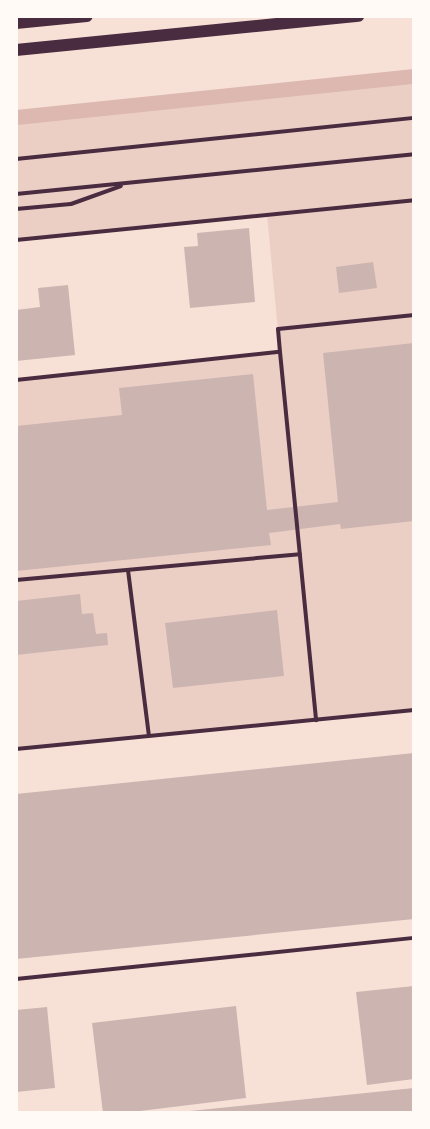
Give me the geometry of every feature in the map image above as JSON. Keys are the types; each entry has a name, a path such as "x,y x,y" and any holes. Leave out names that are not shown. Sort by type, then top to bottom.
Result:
{"main road":[{"path":"16,23 87,16"},
{"path":"16,50 358,16"}],"lane":[{"path":"16,159 414,118"},
{"path":"16,194 414,154"},
{"path":"16,209 72,204 128,183"},
{"path":"16,240 414,200"},
{"path":"316,720 278,329 414,316"},
{"path":"16,380 280,352"},
{"path":"16,580 300,554"},
{"path":"128,570 149,736"},
{"path":"16,749 414,710"},
{"path":"16,980 414,938"}],"shaded area":[{"path":"414,76 414,710 16,749 16,380 280,352 267,215 16,240 16,117"}],"building":[{"path":"249,228 255,302 190,308 184,247 198,246 197,233"},
{"path":"373,262 377,288 339,293 336,267"},
{"path":"68,285 75,355 16,361 16,310 40,307 38,288"},
{"path":"414,343 414,521 341,529 340,524 269,533 271,545 16,571 16,426 122,415 119,388 253,374 267,510 338,502 323,353"},
{"path":"80,594 82,614 93,613 96,634 107,633 108,645 16,655 16,601"},
{"path":"277,610 284,676 173,688 165,623"},
{"path":"414,753 414,919 16,959 16,794"},
{"path":"414,986 414,1079 367,1085 356,992"},
{"path":"236,1006 246,1098 124,1113 103,1113 92,1023"},
{"path":"47,1007 55,1088 16,1092 16,1010"},
{"path":"414,1088 414,1113 190,1113 190,1111"}],"waterway":[{"path":"16,117 414,76"}]}
